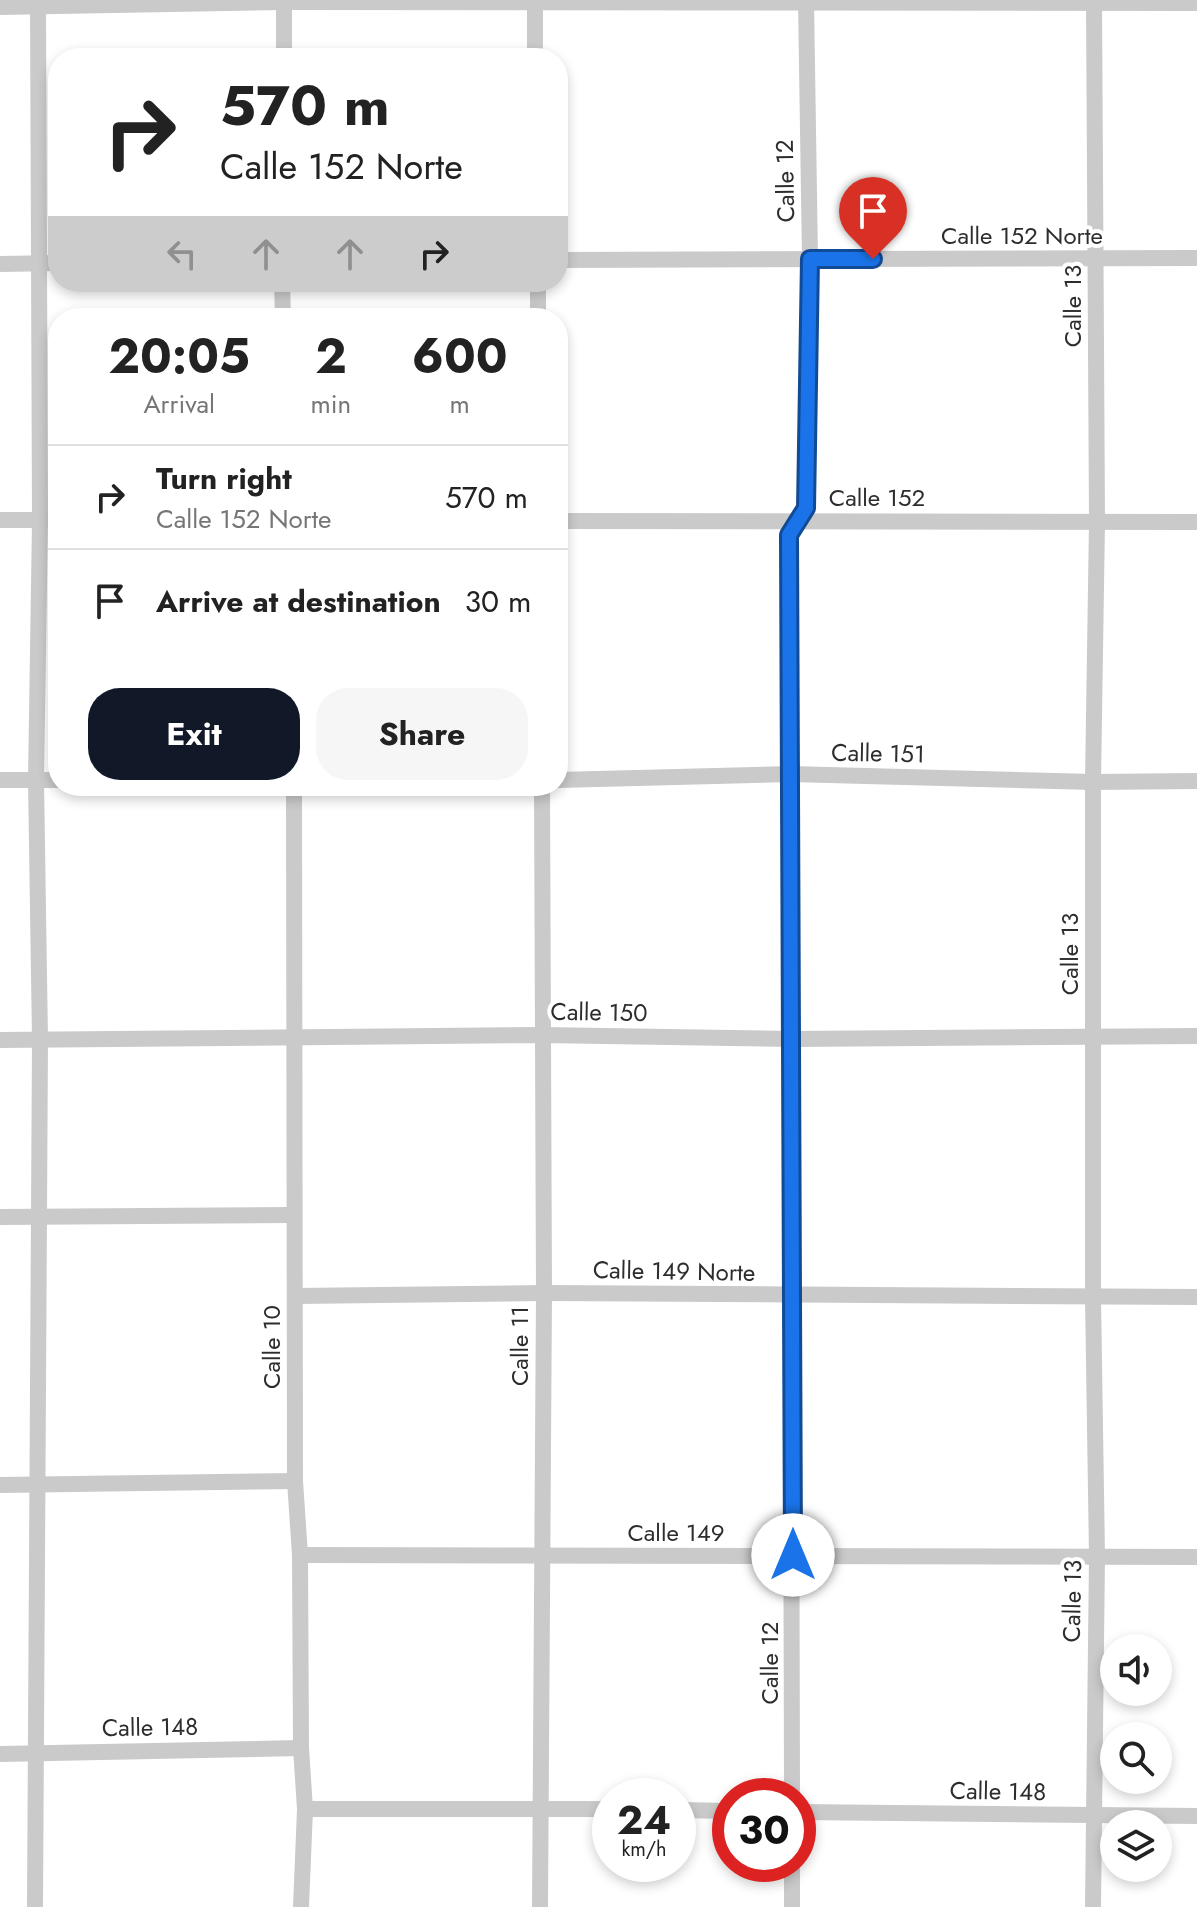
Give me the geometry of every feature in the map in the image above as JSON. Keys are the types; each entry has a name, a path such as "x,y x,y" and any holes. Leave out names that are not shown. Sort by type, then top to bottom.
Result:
{"street":[{"path":"284,1 284,48"},
{"path":"0,7 38,3 284,1 1197,3"},
{"path":"535,1 535,48"},
{"name":"Calle 12","path":"792,1778 789,535 806,508 810,259 806,2"},
{"name":"Calle 13","path":"1093,1907 1097,1556 1093,1297 1093,782 1097,521 1094,2"},
{"path":"35,1907 35,1485 40,1040 36,780 40,520 38,3"},
{"name":"Calle 152 Norte","path":"568,260 1197,258"},
{"path":"0,264 48,263"},
{"path":"0,520 48,520"},
{"name":"Calle 152","path":"568,521 1197,522"},
{"name":"Calle 151","path":"568,780 790,774 1093,782 1197,781"},
{"path":"0,780 48,780"},
{"name":"Calle 10","path":"294,796 295,1481 300,1555 301,1748 305,1809 301,1907"},
{"name":"Calle 11","path":"540,1907 544,1293 542,796"},
{"name":"Calle 150","path":"0,1040 541,1035 791,1039 1197,1036"},
{"path":"0,1217 294,1215"},
{"name":"Calle 149 Norte","path":"295,1296 544,1293 1197,1297"},
{"path":"0,1485 295,1481"},
{"name":"Calle 149","path":"300,1555 1197,1557"},
{"name":"Calle 148","path":"0,1754 301,1748"},
{"path":"305,1809 592,1809"},
{"name":"Calle 148","path":"816,1812 1197,1816"},
{"path":"792,1882 792,1907"}],"route":[{"path":"793,1555 789,535 806,508 810,259 873,259"}]}
